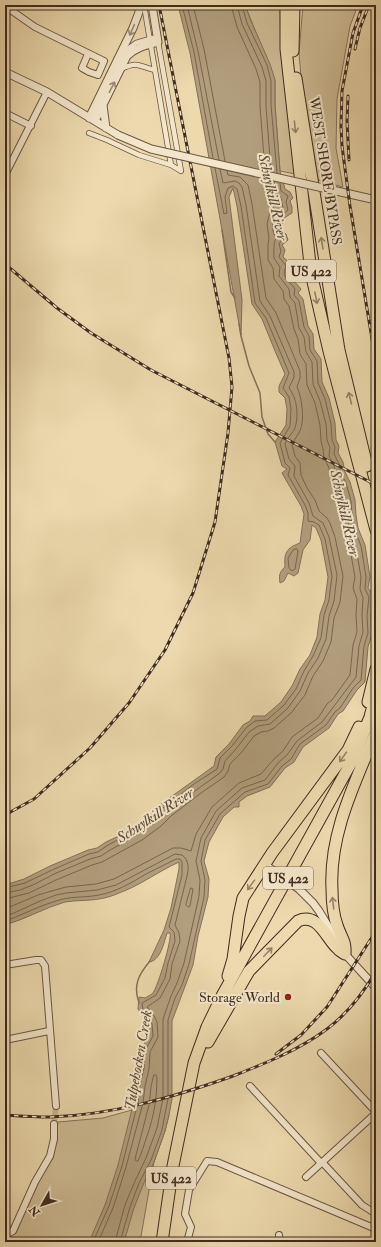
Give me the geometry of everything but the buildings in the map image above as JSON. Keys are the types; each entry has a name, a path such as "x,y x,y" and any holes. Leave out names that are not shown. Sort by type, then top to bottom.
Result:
{"highway":[{"name":"WEST SHORE BYPASS","path":"286,5 286,48 311,273 329,351 376,530"},
{"name":"WEST SHORE BYPASS","path":"294,5 293,50 296,79 339,350 376,504"},
{"path":"195,1060 204,1024 230,971 241,903 272,852 348,750 367,707 376,668"},
{"name":"US 422","path":"162,1242 173,1166 183,1115 195,1060 207,1027 222,996 352,761 370,717 376,694"},
{"name":"US 422","path":"168,1242 192,1100 208,1042 248,964 347,785 364,752 376,719"},
{"path":"345,954 345,944 337,925 333,904 332,866 337,836 347,801 376,729"},
{"path":"208,1042 250,971 298,921 307,919 316,923 337,948 345,954"},
{"path":"155,1242 183,1115"}],"street":[{"path":"92,120 133,28 139,12 139,5"},
{"path":"144,5 171,165"},
{"path":"90,133 139,155 171,165 181,171 152,5"},
{"path":"6,6 35,27 104,61 98,75 82,68 88,54"},
{"path":"121,54 133,45 158,39"},
{"path":"81,114 99,104 130,52 150,41"},
{"path":"121,69 134,64 140,64 154,70"},
{"path":"5,72 47,92 81,114 118,135 151,149 376,200"},
{"path":"5,175 47,92"},
{"path":"99,104 106,128"},
{"path":"5,113 31,126"},
{"path":"265,865 299,889 313,903 345,954 376,988"},
{"path":"5,965 41,960 45,966 56,1106"},
{"path":"5,1040 49,1031"},
{"path":"306,1177 376,1112 321,1053"},
{"path":"250,1086 362,1205 376,1214"},
{"path":"5,1232 9,1233 13,1231 35,1182 50,1156 54,1139 54,1124"},
{"path":"187,1242 191,1227 185,1214 189,1190 207,1161 217,1162 376,1229"},
{"path":"280,1235 280,1242"}],"shaded area":[{"path":"245,5 280,5 281,52 295,174 280,171 275,105 275,80"},
{"path":"303,5 358,5 350,26 337,99 336,148 343,187 317,179 303,101 299,53"},
{"path":"132,1110 169,1115 154,1162 140,1242 5,1242 5,1227 18,1225 33,1190 53,1158 58,1122 103,1118"}],"water":[{"name":"Schuylkill River","path":"178,5 245,5 270,64 275,80 275,105 280,171 285,189 290,192 293,198 290,201 292,213 284,218 282,226 282,231 286,234 288,240 282,245 285,250 283,257 290,263 298,261 300,263 287,273 301,289 298,293 303,299 308,326 313,334 314,349 321,359 322,382 329,398 335,423 336,440 339,446 338,453 343,462 355,500 358,528 365,545 370,577 368,588 373,595 371,616 372,634 368,647 365,682 357,690 343,711 338,714 329,728 303,747 294,762 285,768 270,787 247,796 239,802 239,807 234,807 223,817 209,842 204,861 209,879 208,897 198,936 193,965 172,1021 172,1099 165,1131 154,1162 134,1208 124,1242 89,1242 105,1205 118,1165 134,1101 140,1068 141,1050 149,1035 149,1025 138,1009 139,997 145,998 153,993 164,963 170,933 167,933 159,955 153,961 149,962 164,930 171,908 179,862 114,895 95,900 65,902 5,925 5,885 24,879 50,866 88,850 97,848 123,834 152,814 161,804 214,766 216,757 229,744 243,725 250,721 253,716 265,716 281,702 292,686 300,669 310,655 317,637 328,577 321,540 316,528 312,525 310,540 303,550 298,573 294,576 288,573 284,581 280,583 280,574 285,567 287,552 289,549 300,543 304,514 282,473 287,469 282,466 275,442 286,425 287,409 285,398 279,392 279,386 285,374 262,319 252,304 233,188 229,197 242,300 241,335 190,53"}],"waterway":[{"path":"222,230 231,292 235,298"},
{"path":"239,324 249,366 260,393 262,417 268,434 275,442"},
{"name":"Tulpehocken Creek","path":"139,1003 136,991 138,981 142,971 150,961"}],"tunnel":[{"path":"54,1124 56,1106"}],"railway":[{"path":"5,815 34,799 90,748 129,703 165,650 193,593 215,522 228,433 232,387 229,358 159,5"},
{"path":"363,5 353,33 342,91 341,126 342,146 350,206 376,363"},
{"path":"355,49 360,28 369,5"},
{"path":"348,96 347,121 349,160"},
{"path":"5,264 57,308 91,333 151,370 376,485"},
{"path":"276,1054 301,1035 327,1007 376,931"},
{"path":"5,1115 50,1117 97,1113 166,1098 233,1076 294,1050 327,1029 341,1017 354,1002 376,971"}],"place":[{"name":"Storage World","path":"288,997"}]}
